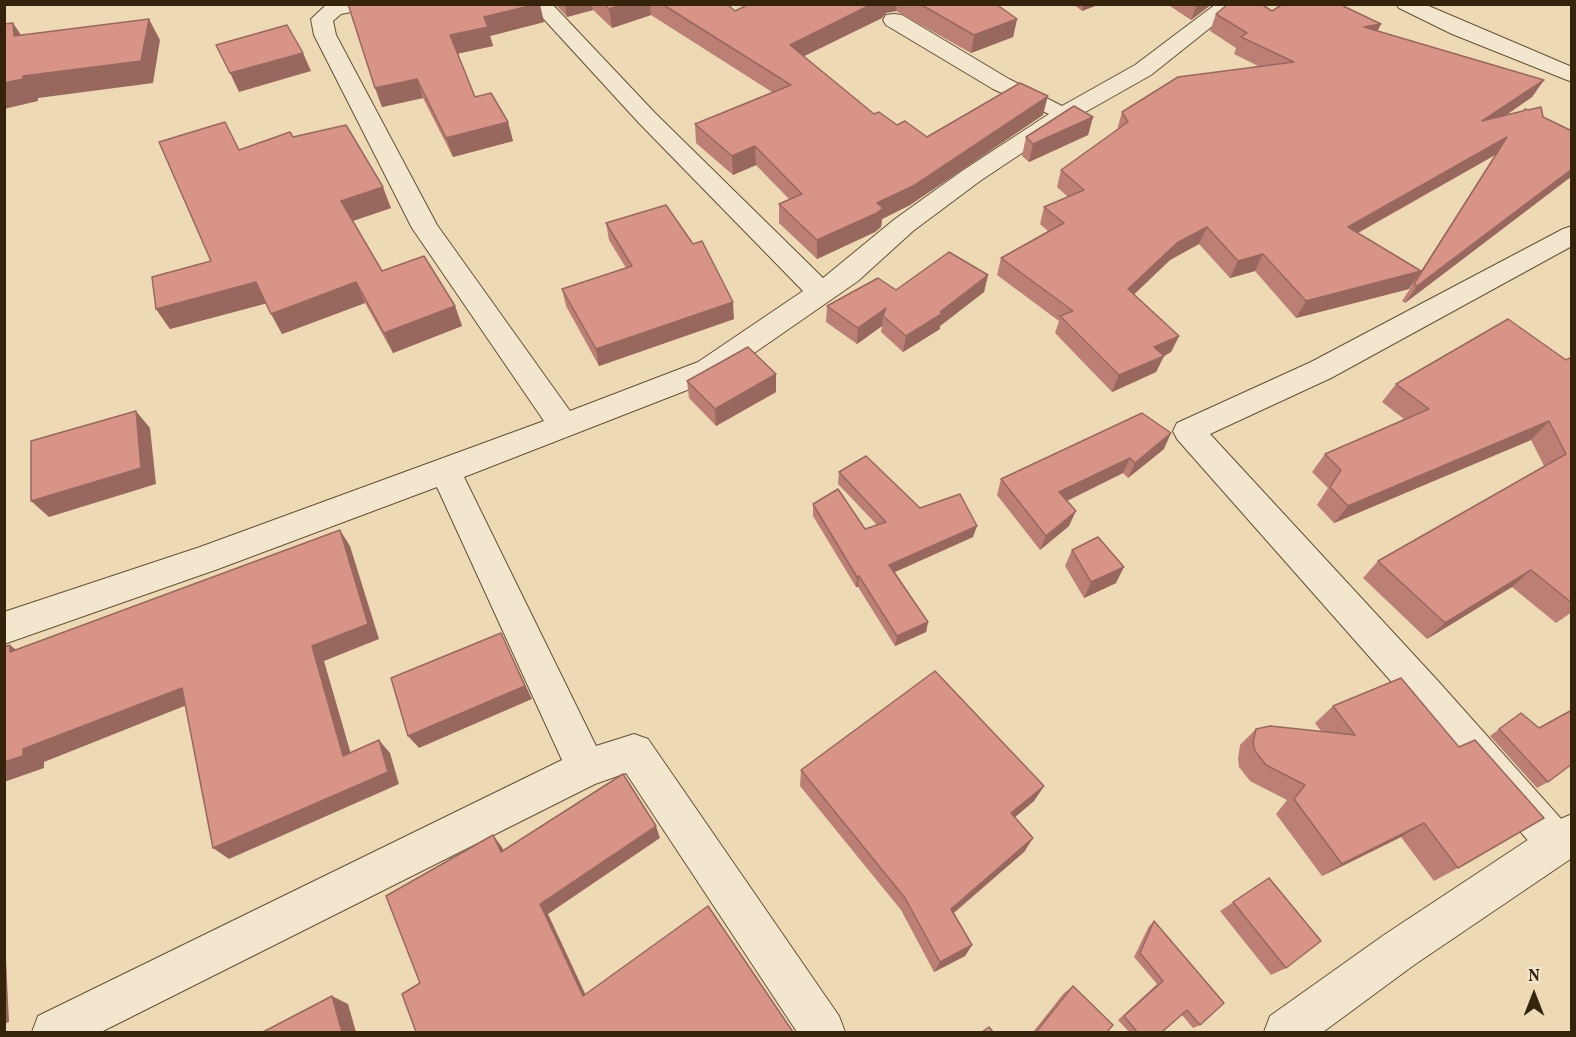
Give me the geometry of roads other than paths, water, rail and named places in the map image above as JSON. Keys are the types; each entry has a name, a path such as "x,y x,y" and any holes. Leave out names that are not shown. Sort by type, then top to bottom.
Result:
{"street":[{"path":"364,4 334,9 322,19 325,35 425,228 564,426"},
{"path":"540,4 647,118 821,293"},
{"path":"4,628 206,559 445,471 708,370 848,274 923,211 971,176 1065,114 1143,70 1230,4"},
{"path":"1406,4 1572,75"},
{"path":"894,20 1001,84 1065,114"},
{"path":"1286,1032 1399,950 1564,839 1425,693 1188,431 1322,370 1572,236"},
{"path":"445,471 585,768"},
{"path":"54,1032 585,768 633,752 823,1032"}]}
